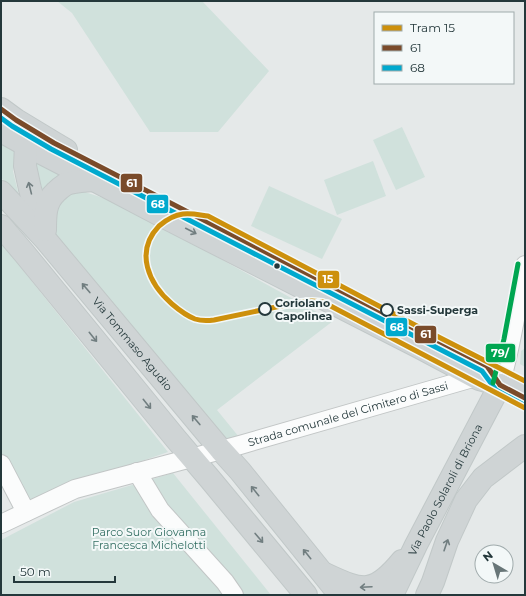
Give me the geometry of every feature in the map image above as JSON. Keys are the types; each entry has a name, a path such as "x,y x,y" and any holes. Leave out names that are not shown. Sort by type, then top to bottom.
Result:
{"main road":[{"path":"6,120 21,131 26,145 26,166 30,189 45,239"},
{"path":"6,120 54,143 487,366 500,385"},
{"path":"26,145 412,343 479,379 500,385 525,398"},
{"path":"45,239 45,214 52,195 66,184 94,180"},
{"name":"Via Tommaso Agudio","path":"1,192 45,239 240,471 340,595"},
{"path":"1,226 306,595"},
{"path":"500,385 525,382"},
{"name":"Via Paolo Solaroli di Briona","path":"392,595 416,545 500,385"},
{"name":"Via Paolo Solaroli di Briona","path":"430,591 447,541 466,500 483,478 525,446"},
{"path":"322,573 344,583 364,588 371,587 381,582 394,571 416,545"}],"street":[{"path":"500,385 504,371 518,342 525,265"},
{"name":"Strada comunale del Cimitero di Sassi","path":"221,450 476,377"},
{"path":"1,524 75,489 221,450"},
{"path":"1,464 26,512"},
{"path":"137,472 160,510 225,582 234,595"}],"green space":[{"path":"57,1 202,1 269,71 218,132 150,132 72,13"},
{"path":"402,127 425,177 396,190 373,140"},
{"path":"1,143 16,150 13,171 19,196 1,178"},
{"path":"32,156 70,177 42,197"},
{"path":"373,161 386,196 337,215 324,180"},
{"path":"269,186 342,219 322,259 251,226"},
{"path":"79,190 119,203 333,321 217,410 239,437 224,439 54,236 55,201"},
{"path":"1,244 168,452 26,501 1,455"},
{"path":"525,348 525,367 520,364 521,351"},
{"name":"Parco Suor Giovanna Francesca Michelotti","path":"173,473 271,595 1,595 1,540 74,502"}],"tram line":[{"name":"15","path":"525,381 208,216 196,214 176,215 159,226 151,236 147,246 146,257 148,267 151,277 157,287 172,304 192,318 197,320 211,320 300,302 323,302 525,408"}],"transit line":[{"name":"61","path":"1,109 54,143 487,366 500,385 525,398"},
{"name":"68","path":"1,118 51,149 482,371 496,390 522,404"},
{"name":"79/","path":"493,383 504,339 518,264"}],"place":[{"name":"Coriolano Capolinea","path":"265,309"},
{"name":"Sassi-Superga","path":"387,310"}]}
